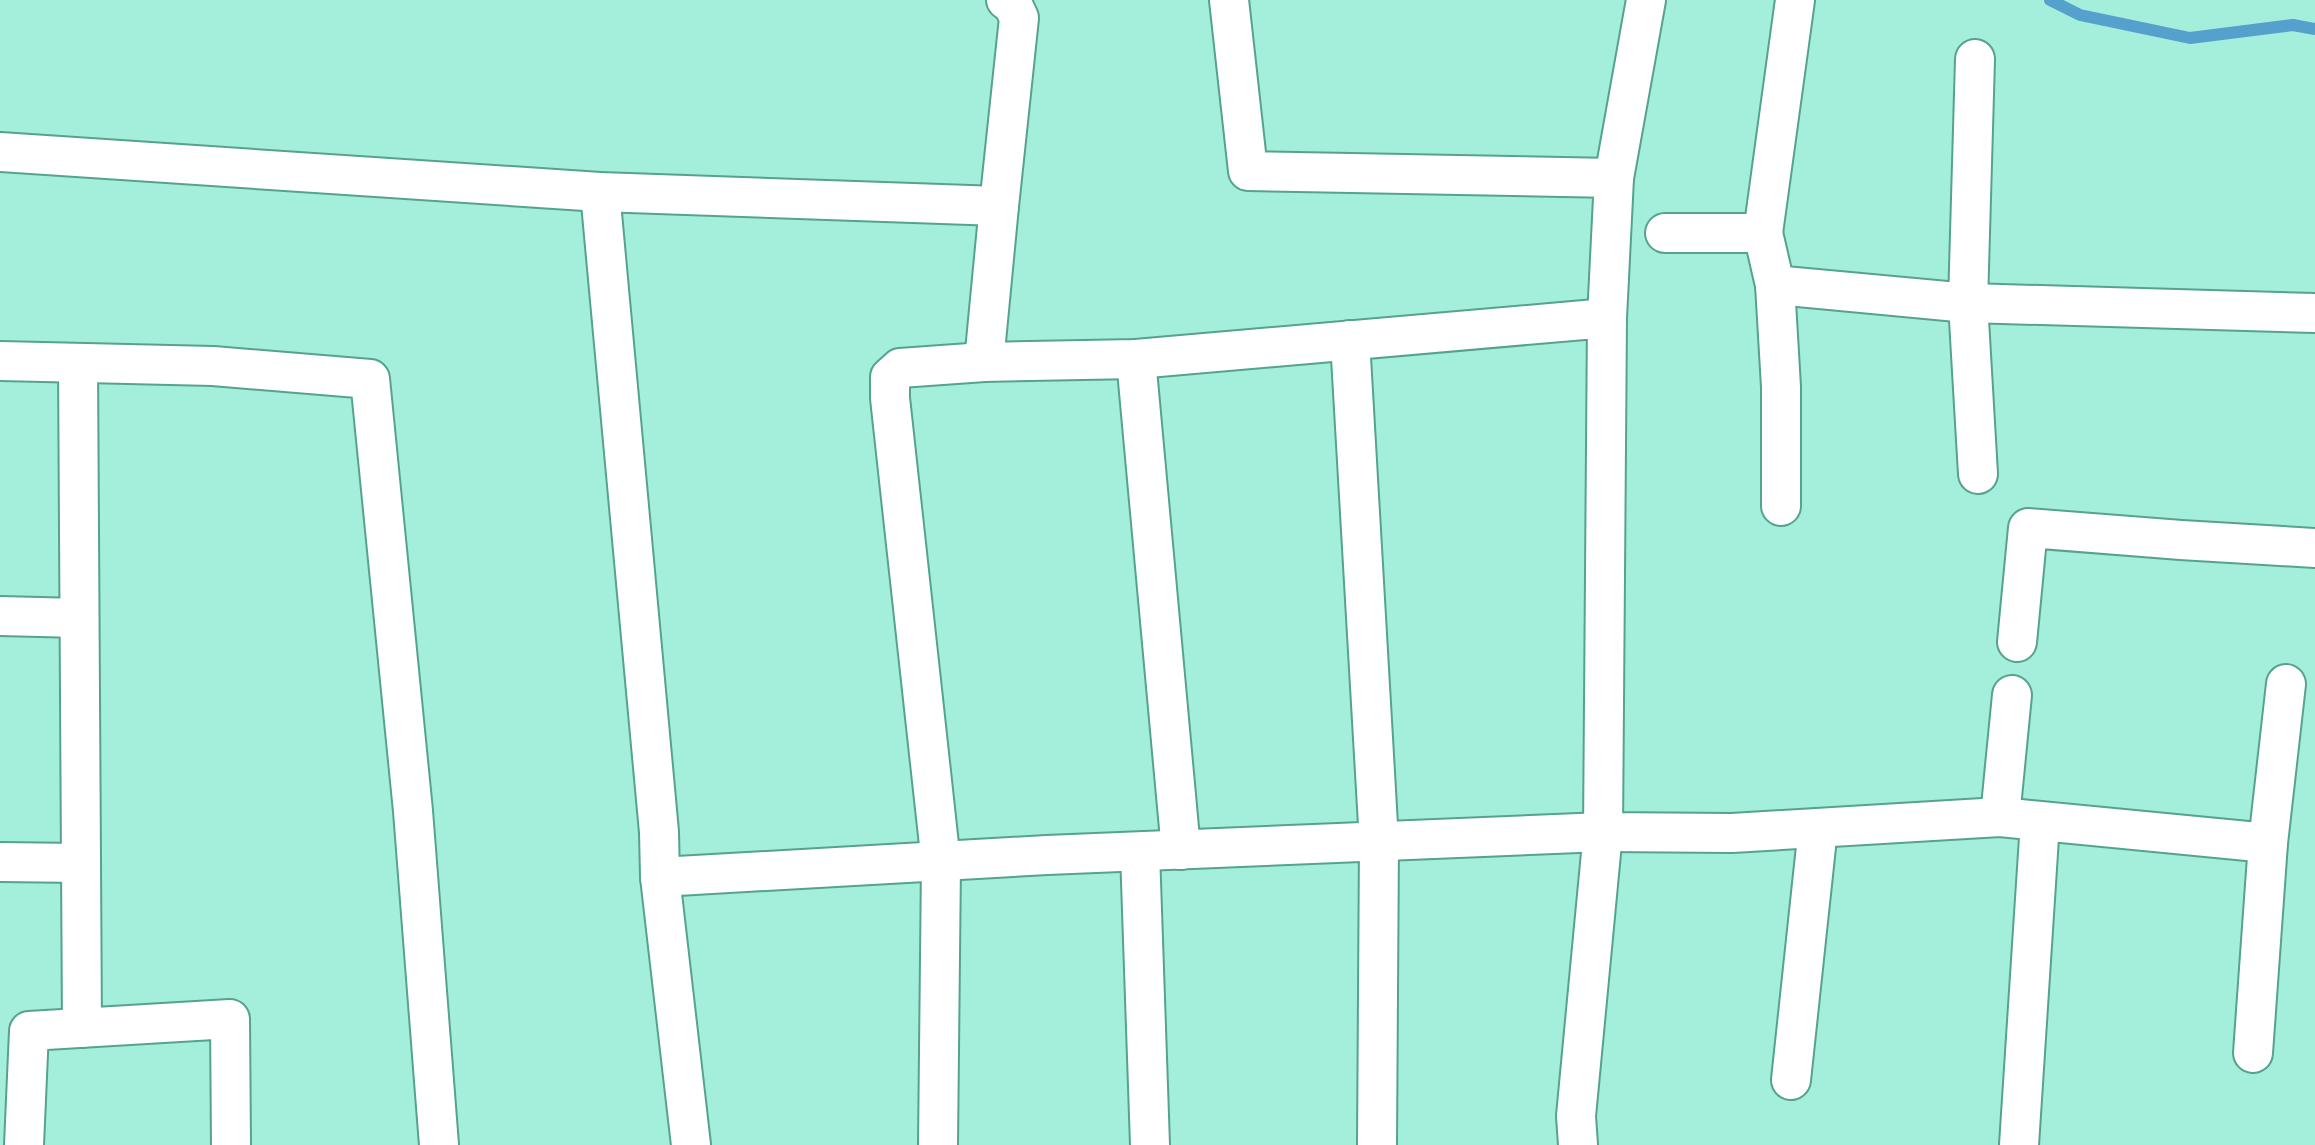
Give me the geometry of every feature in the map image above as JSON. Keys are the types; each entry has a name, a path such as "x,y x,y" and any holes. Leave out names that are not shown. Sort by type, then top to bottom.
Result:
{"street":[{"path":"984,362 1019,18 1013,5 1006,0"},
{"path":"1229,0 1248,171 1614,178"},
{"path":"1577,1145 1576,1116 1603,832 1607,318 1614,178 1646,0"},
{"path":"1781,506 1781,387 1775,285 1763,233 1795,0"},
{"path":"1975,59 1968,303 1978,474"},
{"path":"0,152 600,192 999,206"},
{"path":"600,192 659,832 660,877 691,1145"},
{"path":"1665,233 1763,233"},
{"path":"1775,285 1968,303 2315,313"},
{"path":"938,1145 941,863 890,377 900,368 984,362 1136,359 1607,318"},
{"path":"1349,340 1379,842 1377,1145"},
{"path":"1136,359 1181,850"},
{"path":"0,361 213,366 370,379 413,811 439,1145"},
{"path":"78,363 82,1028"},
{"path":"2017,642 2028,528 2315,548"},
{"path":"0,616 79,618"},
{"path":"2253,1053 2267,843 2286,684"},
{"path":"2000,817 2012,695"},
{"path":"660,877 1181,850 1603,832 1732,833 2000,817 2267,843"},
{"path":"2019,1145 2040,822"},
{"path":"1791,1080 1818,828"},
{"path":"1140,852 1150,1145"},
{"path":"0,862 81,863"},
{"path":"24,1145 15,1031 230,1019 231,1145"}],"waterway":[{"path":"2050,0 2080,15 2190,38 2293,25 2315,29"}]}
